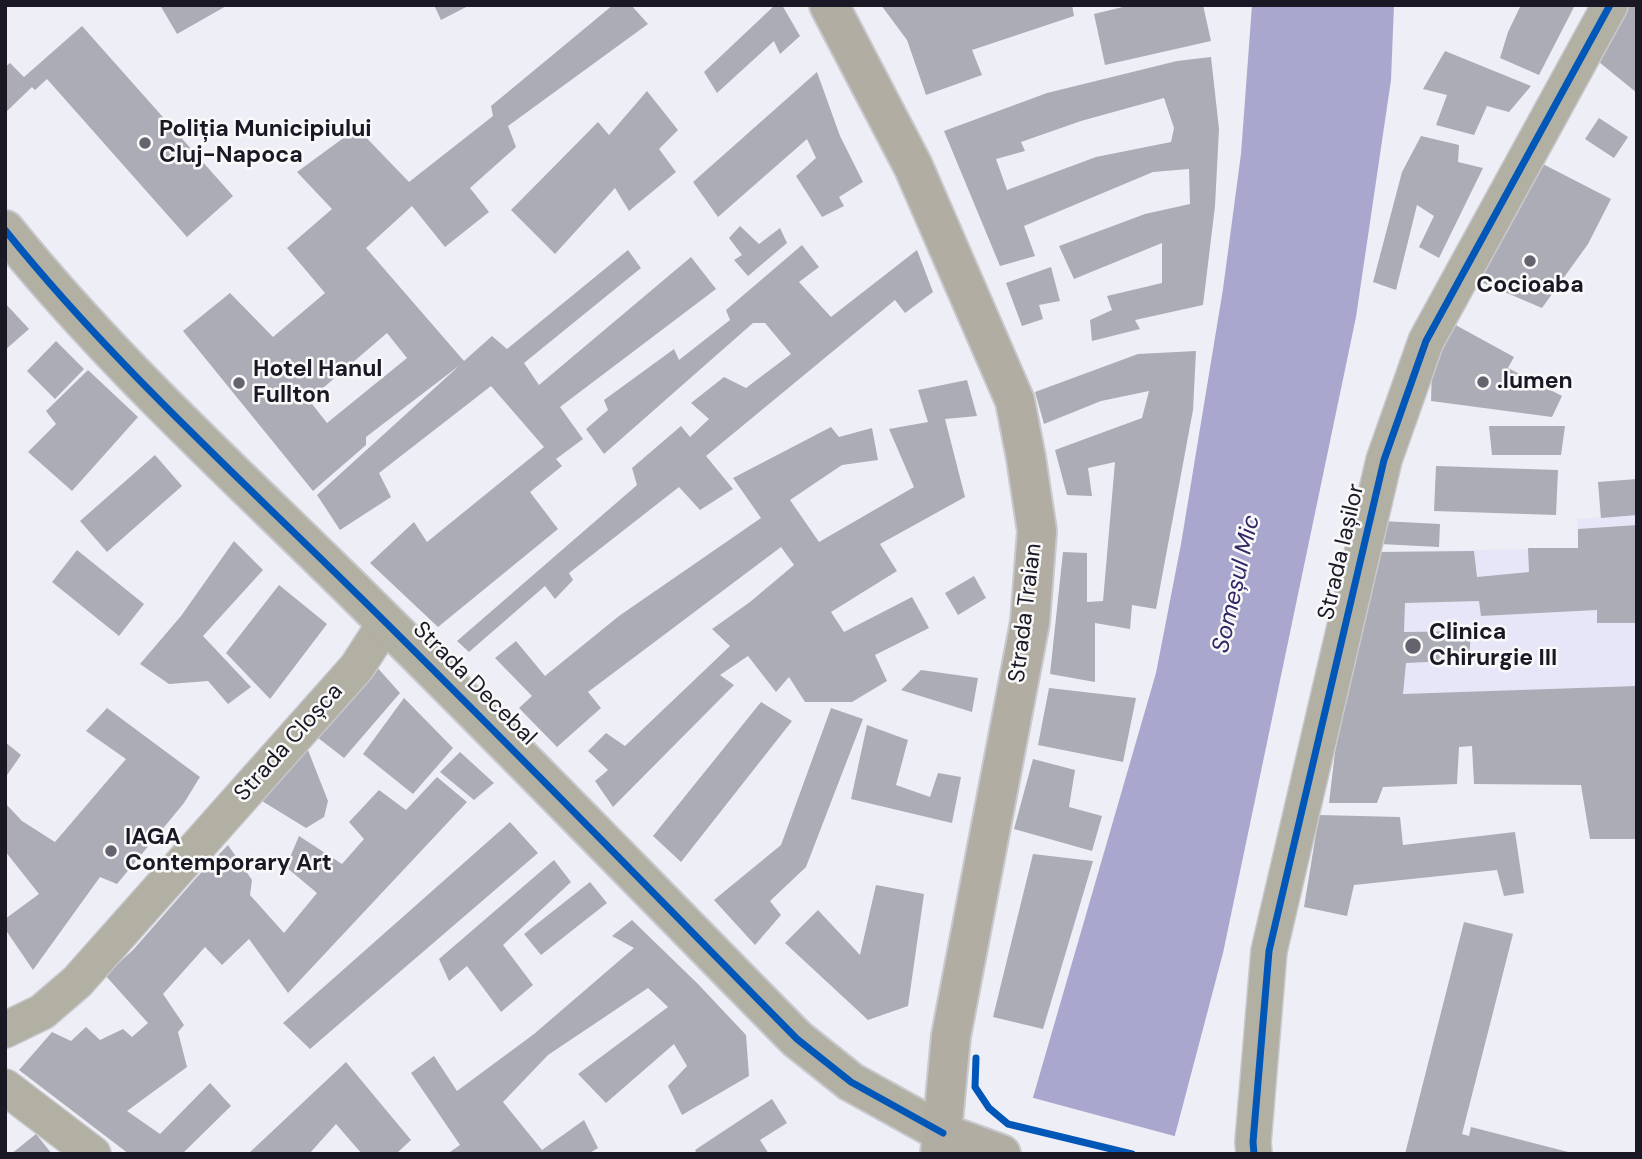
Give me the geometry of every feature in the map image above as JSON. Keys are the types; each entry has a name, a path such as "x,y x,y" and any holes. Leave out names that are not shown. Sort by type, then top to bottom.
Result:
{"main road":[{"name":"Strada Traian","path":"828,5 913,166 1015,401 1037,531 1030,622 951,1036 942,1143"},
{"path":"942,1143 1000,1153"}],"street":[{"name":"Strada Iașilor","path":"1254,1154 1269,951 1384,460 1426,341 1611,5"},
{"name":"Strada Decebal","path":"5,230 47,282 116,355 386,622 797,1040 851,1082 942,1143"},
{"name":"Strada Cloșca","path":"5,1030 42,1012 78,982 357,667 386,622"},
{"path":"5,1087 93,1154"}],"shaded area":[{"path":"1637,479 1637,739 1335,752 1376,552 1578,548 1577,519 1600,517 1598,482"}],"water":[{"name":"Someșul Mic","path":"1252,5 1394,5 1391,80 1356,317 1223,953 1170,1154 1014,1154 1034,1094 1156,673 1181,544 1223,289 1241,154"}],"pier":[{"path":"1030,1097 1178,1137 1174,1154 1010,1154"}],"building":[{"path":"160,5 228,5 177,34"},
{"path":"434,5 470,5 441,20"},
{"path":"613,5 631,5 648,24 508,126 516,147 470,188 489,212 445,247 412,206 366,248 464,361 492,336 507,349 628,250 641,268 524,363 539,385 691,257 716,289 560,407 583,439 556,459 562,466 530,492 558,529 438,627 370,563 414,522 427,542 544,447 491,386 379,473 391,497 340,530 317,495 460,365 366,437 366,445 313,491 183,331 230,293 273,337 325,293 287,248 332,209 297,172 357,128 409,182 493,116 491,106","holes":["387,333 407,358 327,423 309,400"]},
{"path":"775,5 782,5 800,36 780,54 774,41 717,93 704,72"},
{"path":"881,5 1072,5 1074,16 972,50 982,75 926,95 907,40"},
{"path":"1131,5 1203,5 1211,41 1105,65 1094,14"},
{"path":"1521,5 1575,5 1539,75 1500,58 1508,32"},
{"path":"1626,5 1637,5 1637,93 1599,62"},
{"name":"Poliția Municipiului Cluj-Napoca","path":"82,26 233,196 187,237 47,79 35,90 32,87 5,113 5,67 10,63 24,77"},
{"path":"1445,51 1531,86 1509,112 1487,106 1474,135 1436,125 1447,95 1423,89"},
{"path":"1211,57 1219,129 1215,206 1203,305 1135,320 1140,329 1092,341 1090,320 1112,310 1107,296 1162,283 1162,243 1074,279 1059,246 1145,214 1190,204 1189,169 1153,172 1024,226 1035,256 1000,266 944,131 1047,93 1177,61","holes":["1164,98 1174,128 1171,142 1096,157 1007,190 996,159 1025,151 1021,142 1081,121"]},
{"path":"817,72 840,136 863,182 839,197 844,206 822,217 796,176 816,158 807,139 718,217 693,182"},
{"path":"647,91 678,130 659,149 676,172 629,211 615,188 555,254 511,210 598,122 609,135"},
{"path":"1599,118 1628,137 1614,158 1585,139"},
{"path":"1421,136 1459,145 1458,162 1483,168 1439,258 1419,247 1434,216 1417,205 1396,290 1373,282 1402,172"},
{"name":"Cocioaba","path":"1539,162 1611,199 1588,244 1542,308 1474,279"},
{"path":"740,226 759,244 780,228 787,243 748,276 734,260 742,255 729,238"},
{"path":"802,245 819,267 799,282 831,317 917,250 933,292 905,313 895,300 706,456 733,489 700,510 679,487 569,573 573,580 555,599 545,586 469,652 457,641 637,485 632,468 681,426 690,437 709,419 691,403 724,377 746,388 791,354 765,323 753,323 604,454 586,429 608,410 604,400 674,349 679,360 730,320 726,310"},
{"path":"1051,267 1060,301 1039,305 1043,319 1022,326 1006,283"},
{"path":"5,303 29,329 5,350"},
{"name":".lumen","path":"1452,323 1514,357 1508,368 1562,396 1552,417 1431,401 1432,368"},
{"path":"56,341 84,369 55,399 27,371"},
{"path":"1196,351 1193,410 1156,609 1132,605 1130,629 1095,623 1095,682 1050,674 1063,552 1087,553 1087,602 1103,601 1115,462 1088,468 1092,496 1067,495 1055,450 1142,418 1149,391 1101,401 1044,424 1035,392 1138,354"},
{"path":"88,370 138,417 72,491 28,452 56,424 46,411"},
{"path":"967,380 977,416 945,419 965,497 880,544 897,571 831,612 844,632 912,597 929,628 875,655 887,681 852,702 805,702 789,677 776,692 748,656 720,675 734,685 613,807 595,781 608,770 588,751 606,733 625,746 730,646 712,629 794,565 781,547 588,692 601,708 557,747 519,708 532,696 495,658 516,641 545,676 619,616 761,518 733,478 831,427 839,437 872,428 878,460 842,465 790,500 819,542 914,487 889,429 928,422 918,390"},
{"path":"1489,426 1565,426 1561,455 1492,455"},
{"path":"155,455 182,486 107,552 80,521"},
{"path":"1436,466 1558,470 1556,515 1434,511"},
{"path":"1637,479 1637,515 1601,518 1598,482"},
{"path":"1381,521 1440,524 1439,547 1380,544"},
{"path":"1637,525 1637,623 1597,623 1597,610 1481,616 1479,601 1405,603 1404,632 1471,631 1469,660 1406,663 1403,694 1637,686 1637,839 1590,839 1581,785 1474,784 1472,746 1459,747 1457,784 1383,787 1377,803 1329,803 1335,752 1376,552 1474,551 1477,577 1529,572 1528,548 1578,548 1578,529"},
{"path":"234,541 263,570 203,636 251,687 228,704 208,681 169,684 140,664 181,616"},
{"path":"77,550 144,604 119,636 52,582"},
{"path":"974,576 986,598 958,615 945,593"},
{"path":"279,585 327,624 270,699 226,653"},
{"path":"375,665 400,693 344,758 313,734"},
{"path":"921,670 978,678 972,712 901,690"},
{"path":"1049,688 1136,698 1123,762 1038,745"},
{"path":"404,698 453,748 413,794 363,754"},
{"path":"761,702 792,721 681,862 653,836"},
{"path":"107,708 200,777 184,803 117,884 100,877 33,970 5,929 5,919 39,894 5,851 5,803 22,821 55,842 126,759 86,731"},
{"path":"831,708 863,719 806,867 770,901 781,915 755,945 714,900 781,845"},
{"path":"867,725 908,740 896,785 930,797 938,773 961,777 952,823 851,799"},
{"path":"5,742 21,755 5,778"},
{"path":"306,745 328,801 324,817 306,828 262,801"},
{"path":"460,752 494,783 474,800 440,772"},
{"path":"1033,759 1075,770 1069,807 1102,816 1092,851 1014,829"},
{"path":"437,777 467,802 288,993 249,939 222,965 205,947 163,994 184,1025 178,1032 187,1067 127,1111 160,1134 210,1083 231,1106 182,1154 129,1154 19,1070 52,1032 71,1041 86,1027 100,1040 123,1029 132,1037 148,1023 105,975 133,950 228,845 252,880 250,895 284,933 317,893 286,867 299,836 342,864 364,839 349,822 379,790 406,810"},
{"path":"1319,815 1400,817 1403,845 1515,832 1524,893 1504,896 1497,870 1354,885 1347,916 1304,907"},
{"path":"510,822 538,853 310,1049 283,1023"},
{"path":"1033,854 1093,861 1043,1029 993,1017"},
{"path":"554,860 571,882 503,945 533,985 501,1012 467,966 449,981 439,959"},
{"path":"590,882 607,903 541,955 524,934"},
{"path":"876,885 924,894 908,1006 868,1020 785,943 818,910 860,955"},
{"path":"632,920 746,1035 749,1076 682,1115 668,1086 687,1066 674,1044 606,1103 578,1074 668,1007 648,988 548,1055 503,1102 542,1150 584,1120 598,1148 588,1154 452,1154 450,1152 460,1145 411,1073 434,1056 457,1091 534,1034 634,948 612,936"},
{"path":"1464,922 1513,934 1462,1134 1469,1136 1471,1127 1576,1154 1405,1154"},
{"path":"346,1062 411,1140 396,1154 362,1154 336,1124 309,1154 248,1154"},
{"path":"772,1099 787,1123 760,1140 769,1154 697,1154 695,1150"},
{"path":"36,1134 52,1154 11,1154"}],"cycle path":[{"path":"1254,1154 1269,951 1384,460 1426,341 1610,5"},
{"path":"5,230 89,327 178,419 471,707 797,1039 851,1082 943,1133"},
{"path":"976,1058 975,1087 989,1108 1008,1124 1132,1154"}],"place":[{"name":"Poliția Municipiului Cluj-Napoca","path":"145,143"},
{"name":"Cocioaba","path":"1530,261"},
{"name":".lumen","path":"1483,382"},
{"name":"Hotel Hanul Fullton","path":"239,383"},
{"name":"Clinica Chirurgie III","path":"1413,646"},
{"name":"IAGA Contemporary Art","path":"111,851"}]}
